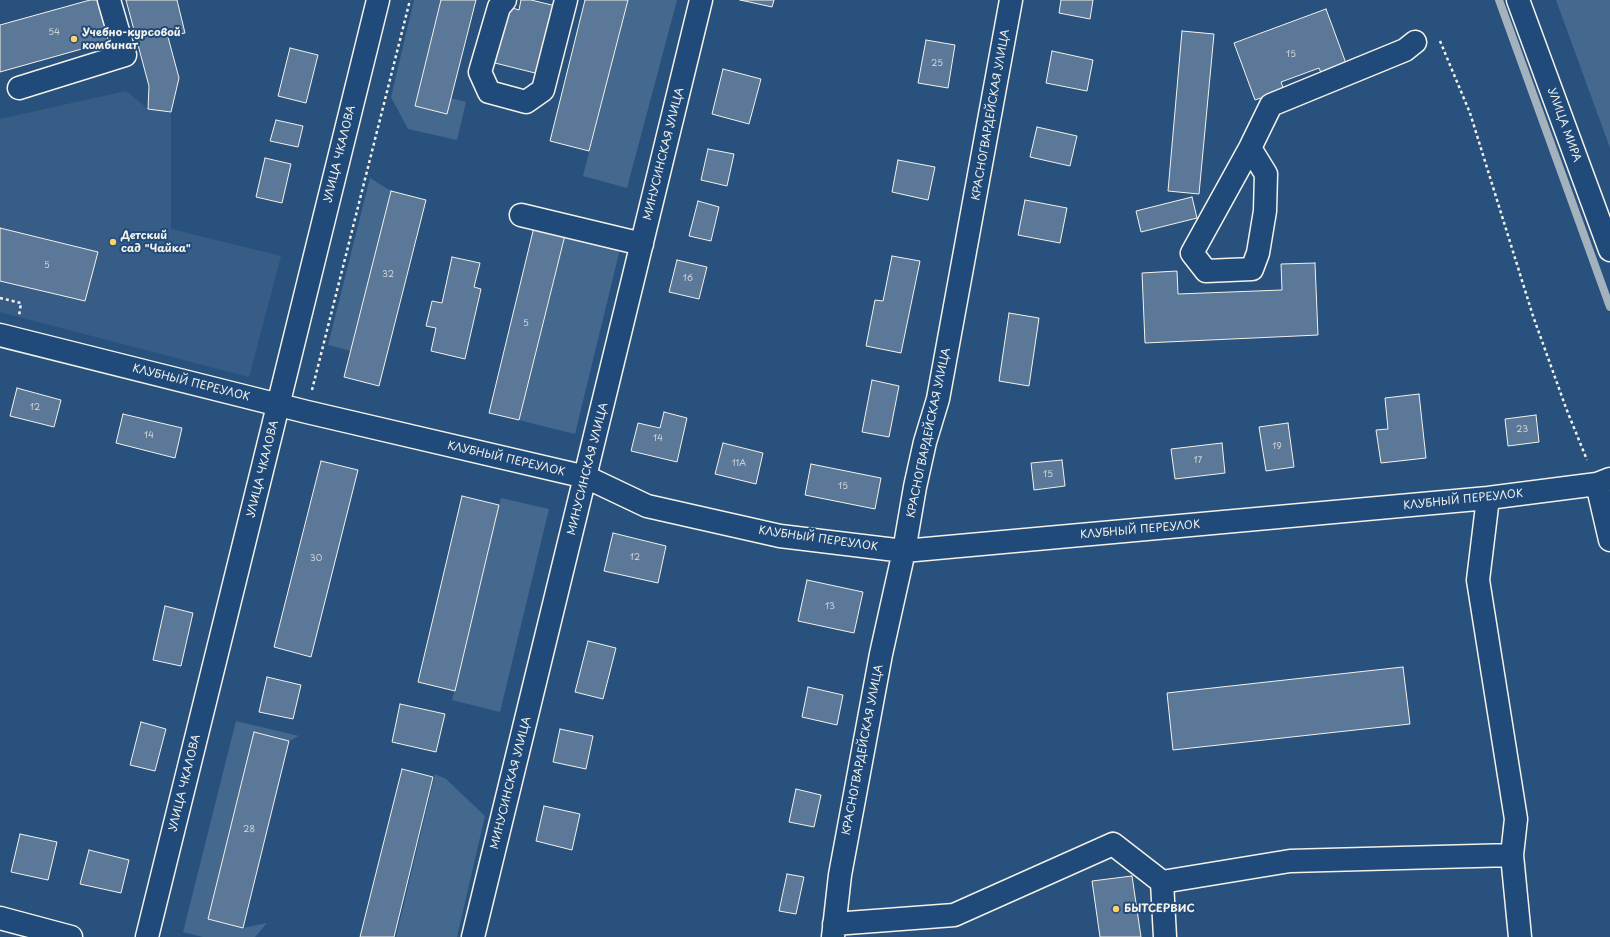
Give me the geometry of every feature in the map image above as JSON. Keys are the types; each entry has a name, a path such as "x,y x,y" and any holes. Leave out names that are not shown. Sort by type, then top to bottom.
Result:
{"street":[{"path":"19,88 125,55 109,0"},
{"name":"УЛИЦА ЧКАЛОВА","path":"147,937 378,0"},
{"path":"505,0 499,7 480,72 489,92 526,102 543,90 566,0"},
{"name":"МИНУСИНСКАЯ УЛИЦА","path":"473,937 701,0"},
{"name":"КРАСНОГВАРДЕЙСКАЯ УЛИЦА","path":"834,931 840,876 877,677 904,551 915,487 938,399 1012,0"},
{"name":"УЛИЦА МИРА","path":"1518,0 1610,250"},
{"path":"1250,148 1266,174 1265,211 1258,253 1252,269 1206,271 1192,253 1265,120 1271,105 1405,50 1415,42"},
{"path":"521,215 642,244"},
{"name":"КЛУБНЫЙ ПЕРЕУЛОК","path":"0,335 307,412 586,477 647,506 780,536 904,551 1488,498 1603,481"},
{"path":"1603,481 1610,540"},
{"path":"1488,498 1478,580 1516,819 1512,855 1520,937"},
{"path":"834,931 954,914 1113,844 1162,882 1290,861 1512,855"},
{"path":"1162,882 1165,937"},
{"path":"0,918 71,937"}],"path":[{"path":"307,412 410,0"},
{"path":"1440,40 1470,113 1533,316 1566,408 1603,481"}],"shaded area":[{"path":"414,0 441,0 415,105 447,113 451,98 466,102 457,140 408,129 391,97"},
{"path":"628,0 677,0 627,188 583,176"},
{"path":"1556,0 1610,0 1610,148"},
{"name":"Детский сад \"Чайка\"","path":"126,91 148,109 171,112 171,229 281,256 249,377 0,312 0,119"},
{"path":"370,178 391,191 351,351 328,345"},
{"path":"565,235 620,249 575,434 519,420"},
{"path":"501,498 549,509 500,712 452,700"},
{"path":"236,721 299,736 289,741 254,733 208,919 243,928 267,923 255,937 203,937 183,932"},
{"path":"435,774 446,779 485,816 457,937 396,937"}],"building":[{"path":"90,0 99,0 110,41 0,72 0,25"},
{"path":"126,0 177,0 185,33 168,37 179,78 171,112 148,109 149,86"},
{"path":"441,0 476,0 447,114 415,106"},
{"path":"521,0 531,0 556,6 539,74 495,63 509,7 519,10"},
{"path":"585,0 628,0 589,151 550,141"},
{"path":"740,0 774,0 772,7"},
{"path":"1061,0 1093,0 1090,19 1059,13"},
{"path":"1326,9 1347,66 1322,75 1319,68 1281,82 1284,90 1255,100 1234,43"},
{"path":"1182,31 1214,34 1199,194 1168,191"},
{"path":"926,40 955,45 948,88 918,83"},
{"path":"290,48 318,55 306,103 278,96"},
{"path":"1052,51 1093,60 1087,91 1046,83"},
{"path":"723,69 761,79 749,124 712,114"},
{"path":"276,120 303,126 298,147 270,141"},
{"path":"1037,127 1077,136 1070,166 1030,157"},
{"path":"708,149 734,154 727,186 701,180"},
{"path":"265,158 291,164 282,203 256,197"},
{"path":"898,160 935,167 928,200 892,192"},
{"path":"391,191 426,200 379,386 344,377"},
{"path":"1192,197 1197,218 1141,232 1136,211"},
{"path":"1025,200 1067,208 1060,243 1018,235"},
{"path":"698,201 719,207 711,241 689,236"},
{"path":"534,227 565,235 519,420 489,413"},
{"path":"0,228 98,252 85,301 0,281"},
{"path":"892,256 920,261 901,353 866,346 875,300 883,301"},
{"path":"452,257 480,263 474,287 481,289 465,359 431,351 436,328 426,326 432,301 442,303"},
{"path":"677,260 707,267 699,299 669,292"},
{"path":"1315,263 1318,335 1145,343 1142,273 1177,271 1178,294 1282,290 1281,264"},
{"path":"1009,313 1039,318 1029,386 999,381"},
{"path":"872,380 899,386 889,437 862,432"},
{"path":"17,388 61,400 54,427 10,416"},
{"path":"1419,394 1426,458 1381,463 1376,430 1388,429 1385,398"},
{"path":"664,412 687,418 677,462 631,451 638,423 660,428"},
{"path":"123,414 182,428 175,458 116,443"},
{"path":"1536,415 1539,442 1508,446 1505,419"},
{"path":"1288,423 1294,467 1266,471 1259,427"},
{"path":"723,443 763,453 756,484 715,474"},
{"path":"1222,443 1225,473 1175,479 1171,449"},
{"path":"1062,460 1065,486 1034,490 1031,463"},
{"path":"321,461 358,470 311,657 274,647"},
{"path":"811,464 881,478 875,509 805,495"},
{"path":"462,496 499,505 455,691 418,682"},
{"path":"613,533 666,546 658,583 604,571"},
{"path":"807,580 863,592 854,633 798,621"},
{"path":"165,606 193,613 181,666 153,660"},
{"path":"588,641 616,648 603,699 575,692"},
{"path":"1403,667 1410,724 1173,750 1167,693"},
{"path":"267,677 301,685 293,719 259,712"},
{"path":"808,687 843,695 837,725 802,717"},
{"path":"400,704 445,714 436,752 392,742"},
{"path":"141,722 166,729 155,771 130,765"},
{"path":"560,729 593,736 586,769 553,762"},
{"path":"254,732 289,741 243,928 208,919"},
{"path":"402,769 433,777 394,937 360,937"},
{"path":"796,789 821,795 814,827 789,822"},
{"path":"544,806 580,814 572,850 536,841"},
{"path":"20,834 57,842 48,880 11,872"},
{"path":"89,850 129,860 121,893 80,884"},
{"path":"787,874 804,877 796,914 779,911"},
{"name":"БЫТСЕРВИС","path":"1132,876 1141,937 1100,937 1092,881"}],"waterway":[{"path":"1499,0 1610,307"}],"place":[{"name":"Учебно-курсовой комбинат","path":"74,39"},
{"name":"Детский сад \"Чайка\"","path":"113,242"},
{"name":"БЫТСЕРВИС","path":"1116,909"}]}
